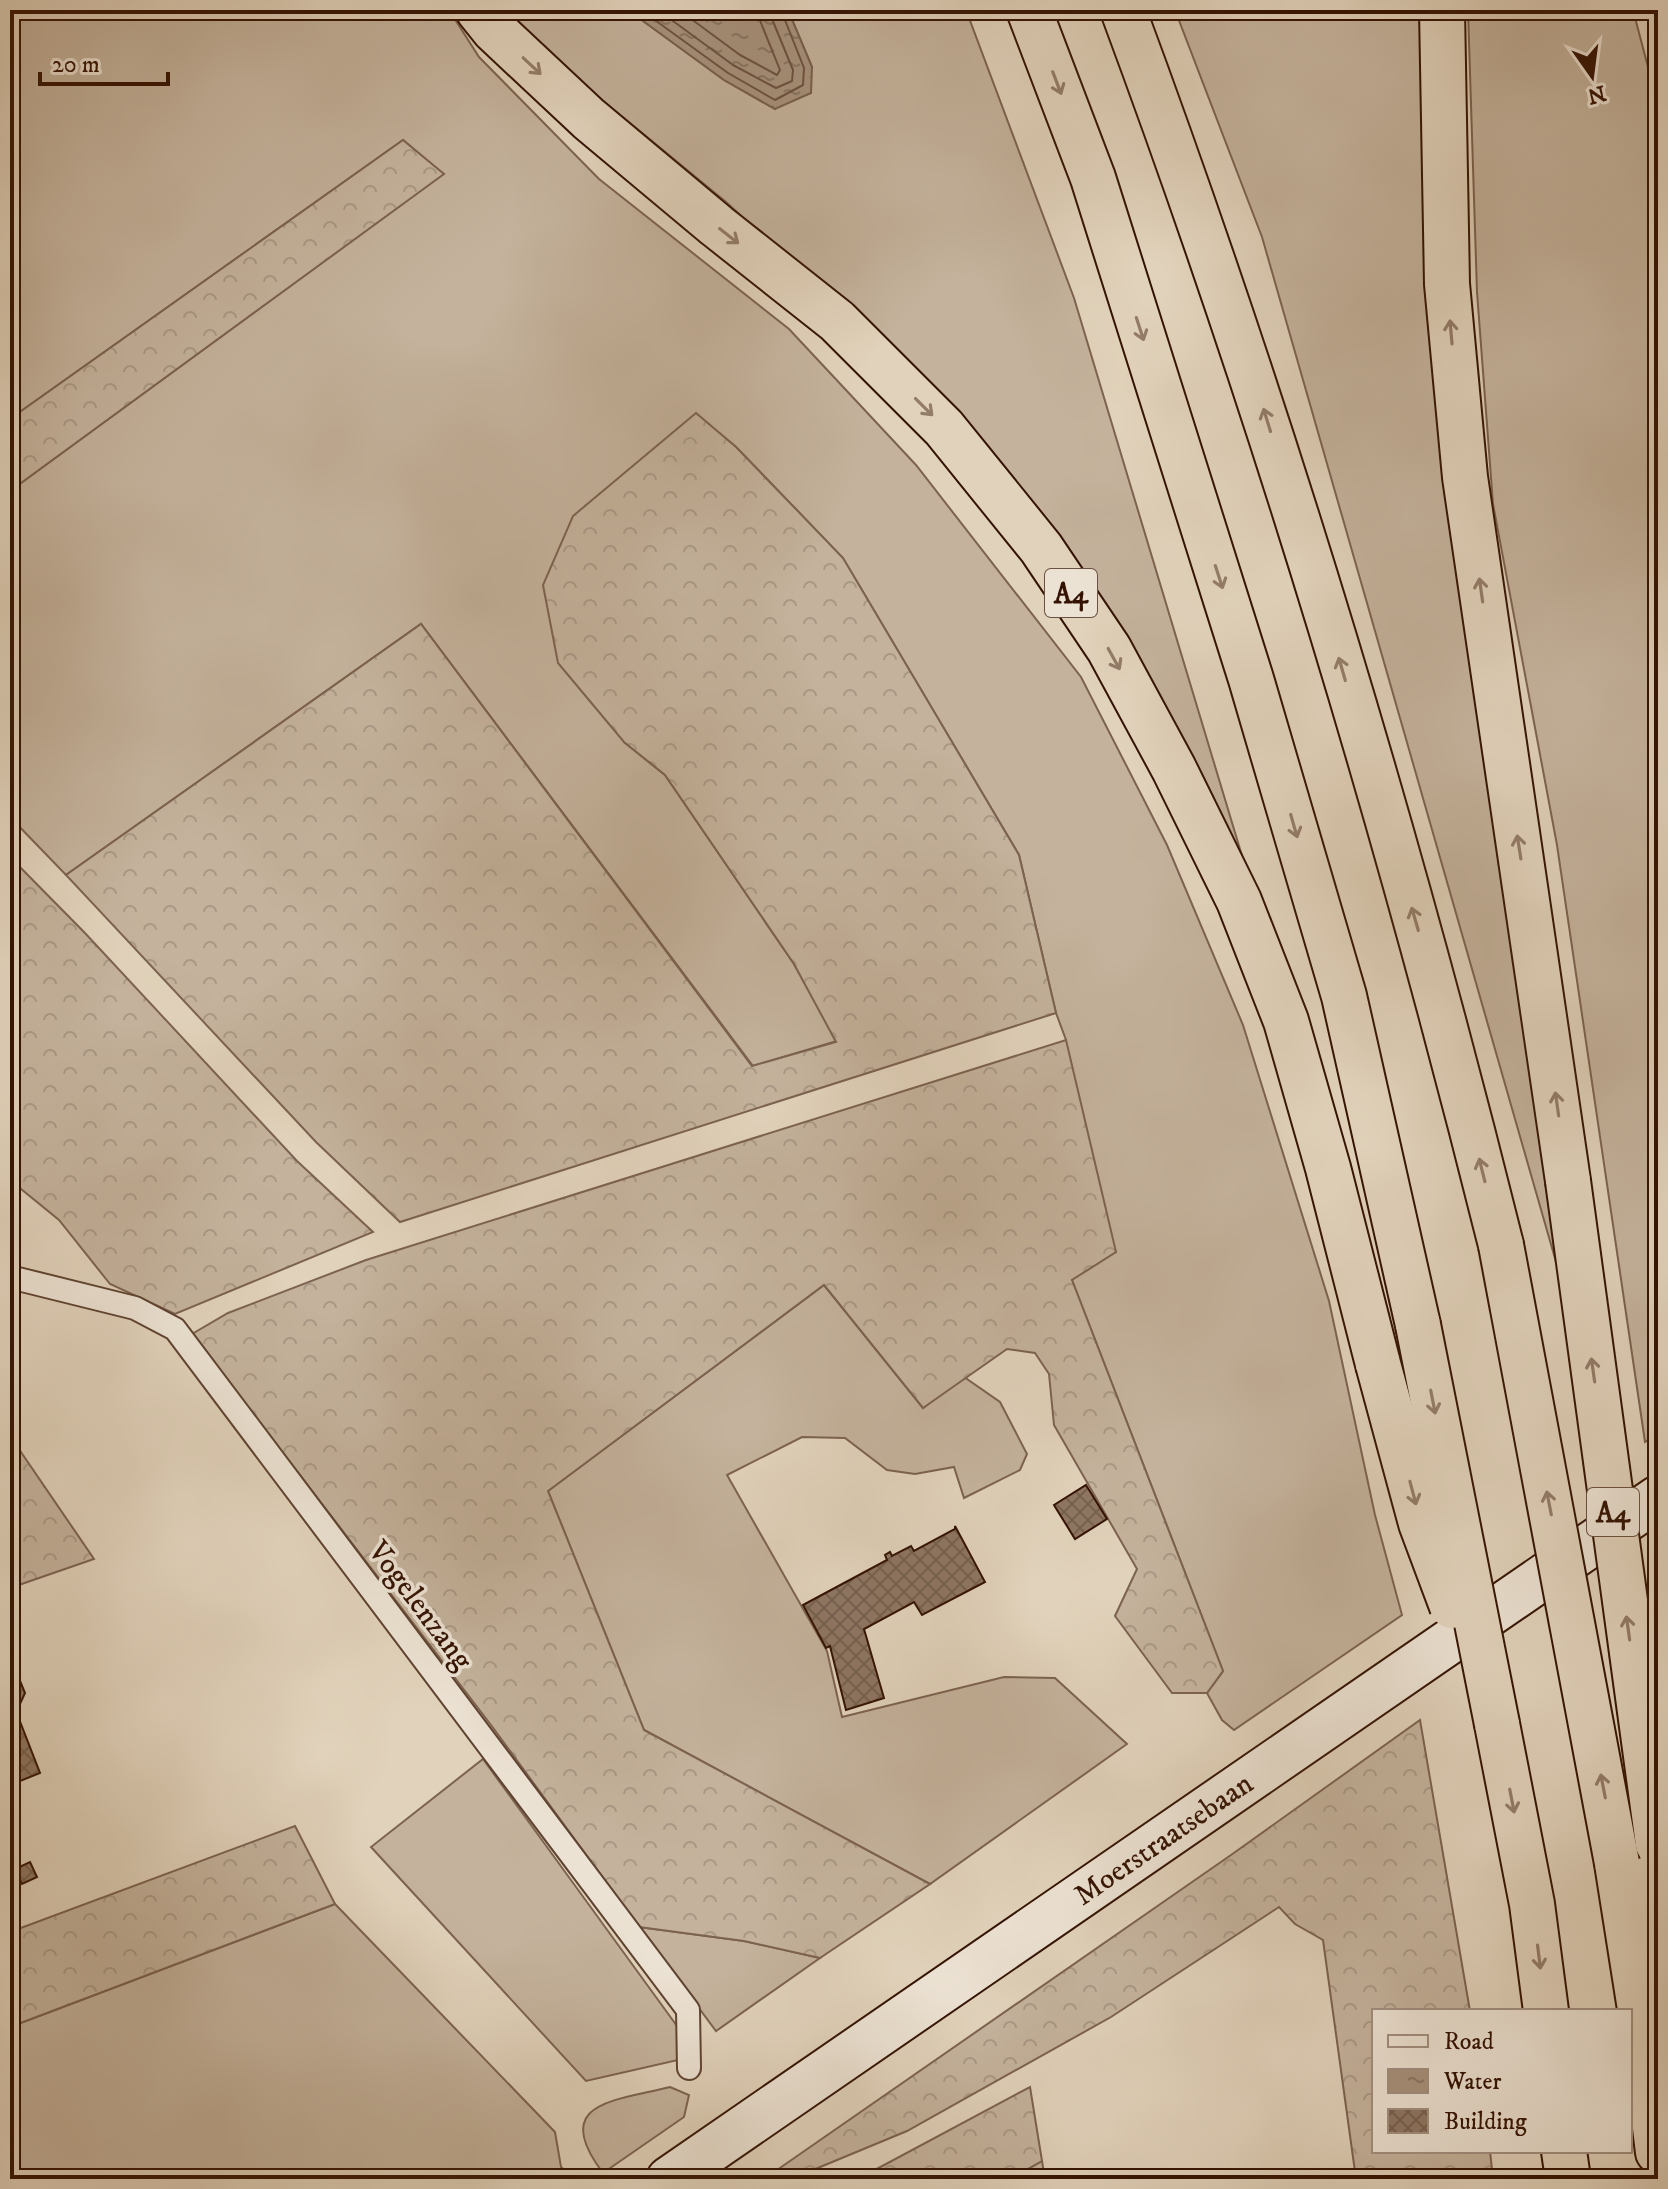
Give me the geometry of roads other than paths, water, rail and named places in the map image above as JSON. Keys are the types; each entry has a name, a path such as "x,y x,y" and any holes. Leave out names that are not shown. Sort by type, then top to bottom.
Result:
{"highway":[{"name":"A4","path":"478,10 494,30 589,119 837,321 944,428 1041,548 1109,649 1174,769 1239,901 1286,1021 1421,1523 1497,1724"},
{"name":"A4","path":"1029,10 1093,178 1251,679 1344,996 1418,1325 1532,1904 1546,2009"},
{"name":"A4","path":"1123,10 1178,159 1267,422 1445,1020 1501,1245 1617,1863 1643,2028 1658,2152"},
{"name":"A4","path":"1442,10 1447,284 1465,477 1568,1181 1658,1844 1643,2028"},
{"path":"1564,2153 1568,2179"}],"street":[{"name":"Moerstraatsebaan","path":"669,2179 1658,1498"}],"lane":[{"name":"Vogelenzang","path":"10,1277 135,1308 175,1329 688,2010 689,2068"}],"water":[{"path":"628,10 788,10 812,67 811,93 775,109 724,80"}]}
